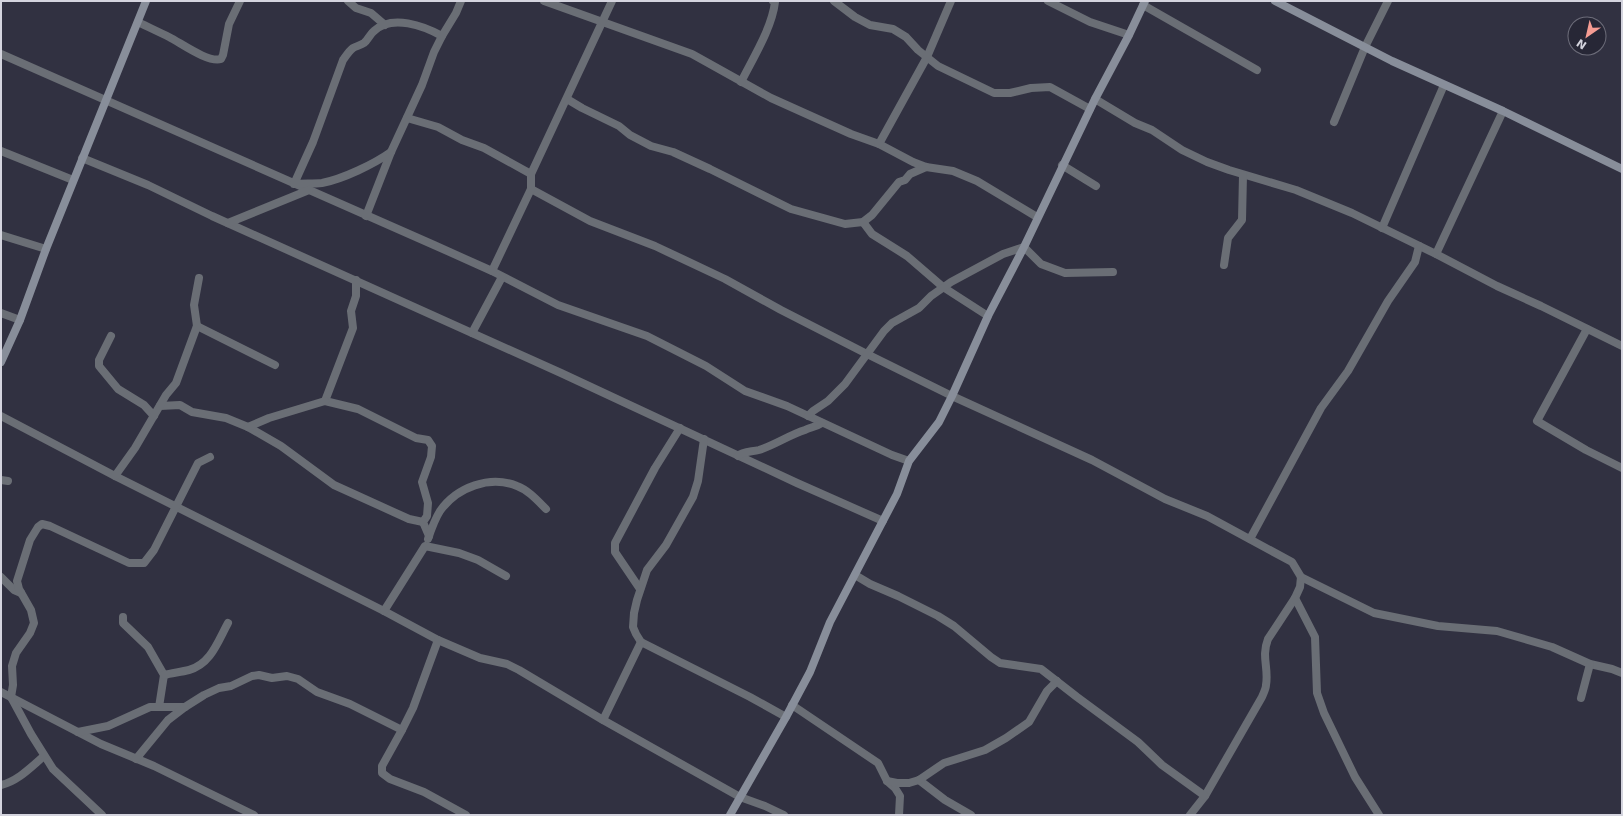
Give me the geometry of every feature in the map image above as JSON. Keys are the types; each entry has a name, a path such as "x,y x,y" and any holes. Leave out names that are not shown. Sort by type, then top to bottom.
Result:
{"street":[{"path":"1,362 20,320 73,180 146,1"},
{"path":"138,22 170,37 202,55 217,60 221,59 223,55 229,24 240,1"},
{"path":"348,1 356,8 371,13 385,25"},
{"path":"366,216 391,152 442,36 456,13 461,1"},
{"path":"544,1 692,54 772,98 851,134 879,144 926,167 953,171 977,181 1038,218"},
{"path":"492,272 531,189 531,174 612,1"},
{"path":"741,82 770,21 774,10 775,2 773,1"},
{"path":"834,1 855,17 870,25 893,29 906,37 918,50 943,68 994,93 1010,93 1031,88 1050,88 1090,109"},
{"path":"879,144 927,57 951,1"},
{"path":"1048,1 1090,22 1129,35"},
{"path":"1275,1 1365,47 1444,85 1503,111 1622,169"},
{"path":"1334,122 1365,47 1388,1"},
{"path":"730,815 810,672 830,622 897,494 909,461 939,422 988,316 1024,247 1062,165 1144,3 1257,70"},
{"path":"294,184 313,142 343,60 352,49 366,42 375,30 385,25 398,23 413,24 427,28 442,36"},
{"path":"1,54 492,272 558,305 647,336 706,366 745,391 787,406 892,455 909,461"},
{"path":"1382,228 1444,85"},
{"path":"567,99 619,126 630,135 651,146 673,152 791,209 845,224 862,222 872,215 899,182 905,180 910,174 926,167"},
{"path":"1095,99 1135,123 1152,130 1182,150 1207,162 1243,175 1296,190 1352,213 1497,286 1622,346"},
{"path":"1436,254 1503,111"},
{"path":"407,118 438,127 462,140 484,148 531,174"},
{"path":"1,151 73,180"},
{"path":"294,184 321,183 340,178 380,160 391,152"},
{"path":"82,158 148,185 228,223 356,280 882,521"},
{"path":"1062,165 1096,186"},
{"path":"1224,265 1228,238 1242,220 1243,175"},
{"path":"531,189 590,220 655,246 725,279 781,310 952,396 1092,460 1165,499 1207,516 1292,562 1301,577 1374,613 1438,626 1497,631 1552,647 1590,664 1612,668 1622,673"},
{"path":"228,223 309,190"},
{"path":"862,222 872,234 907,256 943,287 988,316"},
{"path":"1,235 46,249"},
{"path":"1250,539 1321,408 1348,371 1385,308 1415,262 1420,246"},
{"path":"1024,247 1041,264 1065,273 1113,272"},
{"path":"808,416 828,401 846,384 884,331 892,323 919,308 943,287 1003,254 1024,247"},
{"path":"472,333 502,277"},
{"path":"115,476 135,448 166,395 176,384 197,326 194,305 199,278"},
{"path":"325,401 353,328 351,311 356,296 356,280"},
{"path":"1,313 20,320"},
{"path":"197,326 275,365"},
{"path":"1587,329 1538,421 1586,450 1622,468"},
{"path":"111,336 99,360 99,366 118,389 144,405 154,416"},
{"path":"248,427 269,418 325,401 358,409 416,438 428,440 432,446 431,457 422,482 428,503 427,516 423,522"},
{"path":"160,406 180,405 192,412 226,418 248,427 281,446 334,485 409,519 423,522"},
{"path":"1,416 115,476 384,611 438,640 480,658 507,664 740,797 784,815"},
{"path":"738,456 741,453 758,450 775,444 805,430 815,428 822,423"},
{"path":"640,589 616,552 615,543 655,468 680,428"},
{"path":"704,439 698,481 693,498 666,545 647,570 640,589 634,613 633,627 641,642 750,697 786,717"},
{"path":"102,815 53,769 10,698 13,685 12,666 16,653 30,633 34,623 31,610 19,589 17,581 23,561 30,540 38,527 42,524 50,526 129,563 144,563 154,550 198,463 210,457"},
{"path":"384,611 425,546 440,511 454,496 466,488 493,481 518,486 529,493 546,509"},
{"path":"423,522 429,536"},
{"path":"425,546 459,553 478,560 506,576"},
{"path":"855,575 870,584 944,619 1000,663 1041,669 1138,742 1162,765 1205,796"},
{"path":"1,577 14,590 21,593"},
{"path":"1190,815 1205,796 1262,697 1266,686 1264,654 1268,638 1295,598 1300,587 1301,577"},
{"path":"1295,598 1315,636 1317,693 1324,713 1355,777 1379,815"},
{"path":"123,617 123,623 148,647 164,675 159,706"},
{"path":"164,675 189,670 200,666 210,657 228,622"},
{"path":"438,640 413,708 382,766 382,773 390,779 424,792 466,815"},
{"path":"603,720 641,642"},
{"path":"1581,698 1590,664"},
{"path":"136,759 168,720 185,707 204,695 219,688 241,683 252,676 259,675 272,678 287,676 298,679 317,692 369,712 402,730"},
{"path":"887,781 909,783 919,780 944,763 985,750 1022,728 1029,722 1047,691 1057,681"},
{"path":"1,692 101,744 154,766 254,815"},
{"path":"792,705 878,763 887,781 895,788 900,796 899,815"},
{"path":"78,732 108,726 150,707 185,707"},
{"path":"1,785 8,784 23,775 44,756"},
{"path":"919,780 945,800 971,815"}]}
